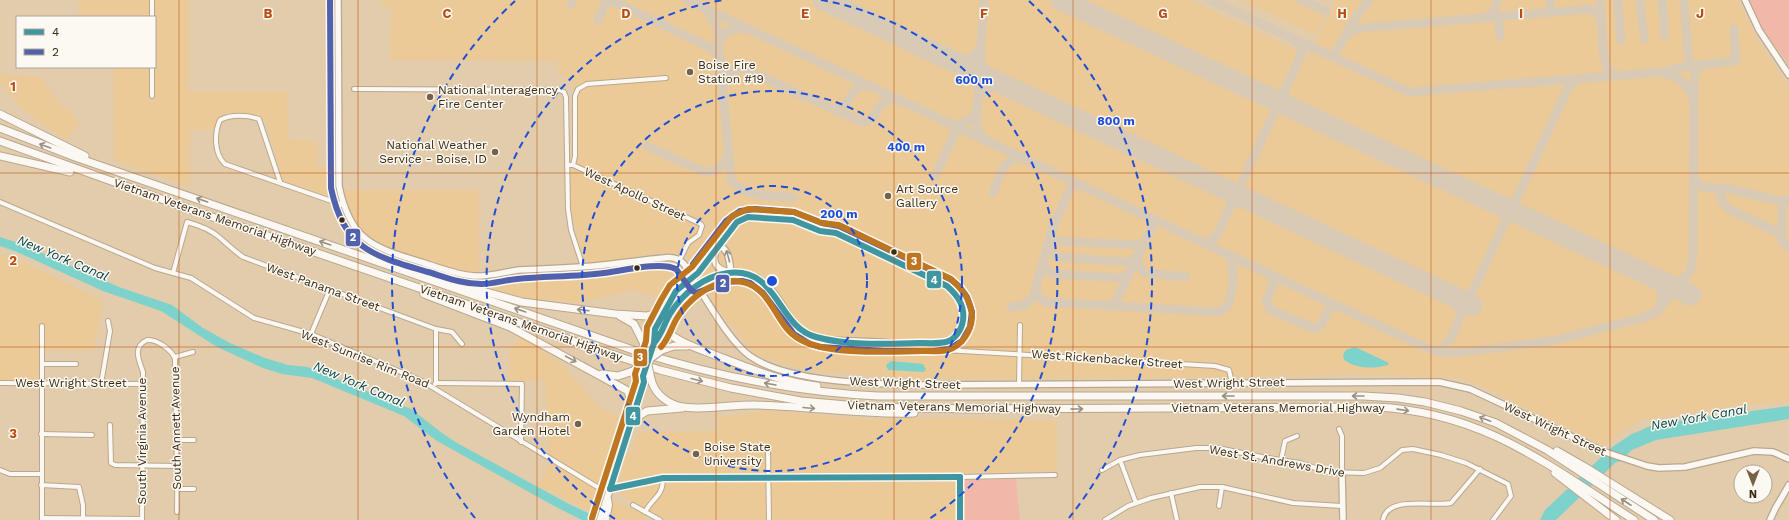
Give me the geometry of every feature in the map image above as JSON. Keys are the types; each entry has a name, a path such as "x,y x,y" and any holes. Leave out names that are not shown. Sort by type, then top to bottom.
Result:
{"highway":[{"path":"0,108 41,134"},
{"path":"0,114 85,156 162,187"},
{"name":"Vietnam Veterans Memorial Highway","path":"0,128 162,187 636,351 727,376 803,390 860,395 934,397 1385,397 1410,399 1478,416 1508,428 1583,469 1599,484 1654,520"},
{"name":"Vietnam Veterans Memorial Highway","path":"0,141 192,210 646,365 731,388 781,398 844,405 972,409 1387,408 1432,415 1468,424 1497,436 1532,454 1588,495"},
{"path":"0,156 49,166 192,210"},
{"path":"408,272 522,302 614,314 653,315 676,292"},
{"path":"376,273 432,298 502,323 596,372 628,391 631,401"},
{"path":"614,314 625,318 634,324 643,342 651,379 656,391 666,401 680,406 694,407"},
{"path":"665,324 666,331 672,336 694,347 762,374 794,383 835,389 934,397"},
{"path":"596,372 613,376 623,375 633,371 662,350 682,345 694,347"},
{"path":"632,420 647,411 694,407 756,405 876,414 972,409"},
{"path":"1583,469 1604,478 1670,520"},
{"path":"1588,495 1616,520"},
{"path":"1588,495 1634,520"}],"main road":[{"path":"602,520 609,504 608,499 610,488 644,382 643,376 648,360"},
{"path":"622,449 625,423 637,380 643,376"}],"street":[{"path":"152,0 152,16"},
{"path":"338,0 340,186 343,204 354,227 374,246 455,272 481,276 516,271 583,267 663,258 679,261"},
{"path":"1746,0 1759,30 1789,75"},
{"path":"152,68 152,96"},
{"path":"573,165 575,156 575,96 578,89 587,84 666,78"},
{"path":"354,89 559,90 564,92 566,97 567,198 570,224 583,267"},
{"path":"280,182 262,124 259,119 253,117 227,116 220,120 216,127 217,152 220,159 226,164 343,204"},
{"name":"West Apollo Street","path":"567,165 573,165 702,226 699,235 688,243 679,261"},
{"name":"West Sunrise Rim Road","path":"0,202 155,268 191,278 254,318 311,334 434,384 521,442 599,488 610,488"},
{"path":"648,360 654,342 655,329 676,292 692,278 736,222 748,217 804,216 955,286 963,292 968,301 968,327 967,332 958,344 941,349 888,343"},
{"path":"718,245 714,257 716,265 719,269 751,276 768,287 796,326 805,334 823,340 888,343 938,343 953,340 959,334 963,316 960,300 947,286 836,233 820,231 793,220 755,217"},
{"name":"West Panama Street","path":"172,273 187,222 205,228 218,236 230,248 243,257 436,329 452,332 462,344"},
{"path":"718,245 727,252 731,272"},
{"name":"West Wright Street","path":"679,261 686,266 692,278 739,346 748,355 770,367 827,379 883,384 1439,382 1470,389 1605,452 1622,459 1647,466 1672,468 1698,465 1754,451 1773,452 1789,459"},
{"path":"654,342 660,337 665,324 682,298 708,278 731,272"},
{"path":"311,334 330,289"},
{"path":"100,384 110,331 108,321"},
{"path":"1019,384 1020,325"},
{"path":"42,326 42,519 142,519"},
{"path":"436,329 434,384 522,384 521,442"},
{"name":"South Annett Avenue","path":"144,341 155,341 171,352 175,357 175,418 178,440 177,512"},
{"name":"South Virginia Avenue","path":"142,519 143,384 142,372 137,356 140,346 144,341"},
{"name":"West Rickenbacker Street","path":"941,349 1224,367 1231,373 1232,383"},
{"path":"175,357 193,352"},
{"path":"42,364 76,364"},
{"name":"West Wright Street","path":"0,383 143,384"},
{"path":"110,425 111,463 115,465 177,466"},
{"path":"1339,429 1342,436 1343,520"},
{"path":"41,434 92,434"},
{"path":"1281,460 1285,441 1297,436"},
{"path":"178,440 194,440"},
{"name":"West St. Andrews Drive","path":"1102,470 1120,460 1140,455 1196,448 1218,448 1300,463 1328,472 1364,473 1373,471 1383,466 1398,453 1407,449 1441,455 1480,469 1504,481 1511,490 1508,501 1493,520"},
{"path":"768,452 769,520"},
{"path":"1120,460 1136,503"},
{"path":"1383,520 1385,512 1392,506 1451,503 1480,469"},
{"path":"0,470 10,474 41,474"},
{"path":"610,488 628,488 653,479 663,478 960,477 1055,475"},
{"path":"960,477 960,520"},
{"path":"645,512 662,491 663,478"},
{"path":"1770,520 1789,485"},
{"path":"42,486 79,486 83,505 83,518"},
{"path":"1105,520 1128,506 1136,503 1171,493 1200,487 1222,487 1293,503 1342,506"},
{"path":"1219,506 1222,487"},
{"path":"177,489 194,489"},
{"path":"1171,493 1177,520"},
{"path":"633,505 660,520"}],"shaded area":[{"path":"79,0 189,0 189,92 287,92 288,140 317,141 318,167 335,168 336,195 331,197 285,181 282,177 266,121 262,116 257,114 226,113 217,118 214,130 190,130 190,187 114,160 113,68 156,68 156,16 79,16"},
{"path":"382,0 1190,0 1309,56 1336,0 1738,0 1758,41 1789,87 1789,402 1740,405 1640,420 1603,446 1479,385 1456,378 1342,374 1244,377 923,379 803,370 757,355 724,318 686,251 702,237 708,225 577,164 573,154 573,82 558,72 558,61 390,60 391,8 382,7"},
{"path":"1241,0 1309,0 1328,9 1316,35"},
{"path":"1750,0 1789,0 1789,65 1763,29"},
{"path":"0,73 5,75 40,77 60,103 72,112 79,123 66,141 21,108 0,82"},
{"path":"575,168 693,222 698,226 697,233 686,242 680,253 663,253 593,263 587,261 583,255 571,212 570,171"},
{"path":"343,190 479,190 479,273 461,272 395,251 375,242 359,229 350,214"},
{"path":"0,254 15,258 103,301 94,351 39,350 38,380 0,380"},
{"path":"658,262 675,264 685,274 659,298 632,290 578,303 525,298 479,285 480,279 524,273 550,273"},
{"path":"521,337 559,361 600,408 617,416 612,445 615,446 595,513 538,486 549,464 545,380 509,381 509,351"},
{"path":"766,411 871,419 958,418 1057,421 1057,471 955,473 956,520 667,520 621,496 619,481 627,452 631,453 638,432 719,431 719,417"},
{"path":"1016,479 1020,520 963,520 962,480"},
{"path":"614,499 645,516 643,520 609,520"}],"water":[{"path":"0,237 22,244 119,287 172,305 203,328 230,343 265,358 288,365 308,367 411,409 457,443 569,504 603,520 582,520 556,507 437,441 404,416 312,378 282,374 263,368 217,347 161,311 103,291 17,252 0,246"},
{"path":"1355,347 1389,363 1388,365 1377,367 1360,367 1344,360 1343,355 1346,350"},
{"path":"891,361 923,364 926,369 924,372 888,370 886,365"},
{"path":"1789,406 1789,419 1656,440 1632,450 1619,462 1616,462 1556,520 1540,520 1545,510 1611,448 1630,435 1655,424"}],"taxiway":[{"path":"571,4 573,0"},
{"path":"598,20 607,0"},
{"path":"687,0 1427,348 1439,352 1455,353 1551,341 1646,317 1657,311 1690,272 1693,251 1694,100 1688,89 1680,80 1670,75 1658,72"},
{"path":"984,0 976,123 978,130 984,138"},
{"path":"1210,0 1409,92 1663,72 1689,66 1684,0"},
{"path":"1301,0 1326,11"},
{"path":"1333,57 1358,14 1369,0"},
{"path":"1486,17 1495,11 1497,0"},
{"path":"1550,0 1551,12"},
{"path":"1600,0 1601,19"},
{"path":"1618,0 1621,41"},
{"path":"1640,0 1644,39"},
{"path":"1662,0 1665,35"},
{"path":"605,5 610,1 615,2 711,48 720,59"},
{"path":"1344,38 1352,30 1361,28 1590,9 1598,14 1601,21 1602,44 1605,61 1608,68 1617,76"},
{"path":"708,12 717,27 731,179 736,185 750,193 793,198"},
{"path":"1498,16 1500,36"},
{"path":"719,42 723,35 734,29 746,29"},
{"path":"1689,66 1736,61 1734,29"},
{"path":"1202,242 1210,241 1217,235 1296,66 1302,51 1296,40"},
{"path":"953,61 969,59 978,51 980,47"},
{"path":"981,61 986,72 995,81"},
{"path":"1694,97 1695,74 1696,70 1702,64"},
{"path":"961,65 971,72 978,86"},
{"path":"723,86 728,75 734,71 745,69 862,122 872,117 884,101 897,99"},
{"path":"1499,206 1509,205 1517,198 1568,88 1577,80"},
{"path":"832,109 844,106 854,92 860,87 870,86"},
{"path":"978,99 983,91 990,87 1008,87"},
{"path":"1266,96 1277,96 1284,91"},
{"path":"1285,91 1285,100 1293,109"},
{"path":"952,124 960,124 967,121 973,117 977,110"},
{"path":"935,176 954,135 954,129 949,123"},
{"path":"647,146 704,172 713,171 719,168 728,154"},
{"path":"993,193 1002,170 1010,161 1021,157"},
{"path":"1694,176 1697,183 1704,187 1729,189 1776,200 1789,200"},
{"path":"1011,307 1025,305 1033,297 1053,227 1070,189 1074,186 1080,185"},
{"path":"1224,188 1231,197 1231,205"},
{"path":"1714,188 1720,192 1723,203 1729,209 1779,233 1783,243 1789,247"},
{"path":"1231,205 1240,200 1250,201"},
{"path":"1782,238 1782,207 1785,201 1789,200"},
{"path":"1461,316 1515,201"},
{"path":"1108,306 1116,301 1152,227 1152,222 1148,217"},
{"path":"1048,247 1051,243 1058,241 1136,245 1145,242"},
{"path":"1048,244 1049,252 1057,257 1128,262 1137,256"},
{"path":"1036,289 1038,297 1046,302 1217,312 1225,309 1231,295 1233,272 1229,255"},
{"path":"1138,257 1139,266 1145,273 1186,277"},
{"path":"1044,262 1046,270 1054,274 1121,278 1130,272"},
{"path":"1269,274 1274,282 1266,302 1271,310 1315,329 1321,325 1329,308 1338,306"},
{"path":"1652,277 1661,290 1662,298 1660,306"},
{"path":"1661,281 1673,283 1684,278"},
{"path":"1434,350 1440,349 1452,337 1461,314 1452,295"}],"runway":[{"path":"823,0 1472,305"},
{"path":"1061,0 1691,295"}],"transit line":[{"name":"2","path":"330,0 331,188 344,225 353,237 364,247 377,254 391,261 460,282 474,284 528,278 593,274 651,266 676,269 691,290 696,293 726,282 742,281 750,283 763,293 794,334 810,344 820,347 885,351 934,351 949,349 962,341 970,327 972,312 967,297 959,286 950,279 839,226 822,223 794,212 755,209 740,211 726,221 693,264"},
{"name":"3","path":"592,518 636,381 635,374 646,341 647,327 670,285 692,267 732,216 748,209 794,212 822,223 839,225 951,279 966,296 972,312 968,333 958,345 948,350 860,352 827,348 813,345 801,340 791,333 783,324 764,295 755,287 744,282 730,281 714,285 693,299 677,318 661,347"},
{"name":"4","path":"748,217 793,220 820,231 836,233 947,286 960,301 963,310 963,320 960,330 955,337 943,343 880,344 828,340 816,337 803,331 793,322 768,288 758,279 745,274 728,273 710,278 694,287 687,293 670,314 654,343 655,329 676,291 698,273 737,222 748,217"},
{"name":"4","path":"610,489 644,382 643,376 654,343"},
{"name":"4","path":"960,477 960,520"},
{"name":"4","path":"610,489 663,478 960,477"}],"place":[{"name":"Boise Fire Station #19","path":"690,72"},
{"name":"National Interagency Fire Center","path":"430,97"},
{"name":"National Weather Service - Boise, ID","path":"495,152"},
{"name":"Art Source Gallery","path":"888,196"},
{"name":"Wyndham Garden Hotel","path":"578,424"},
{"name":"Boise State University","path":"696,454"}],"water label":[{"name":"New York Canal","path":"63,258"},
{"name":"New York Canal","path":"359,384"},
{"name":"New York Canal","path":"1699,417"}]}
